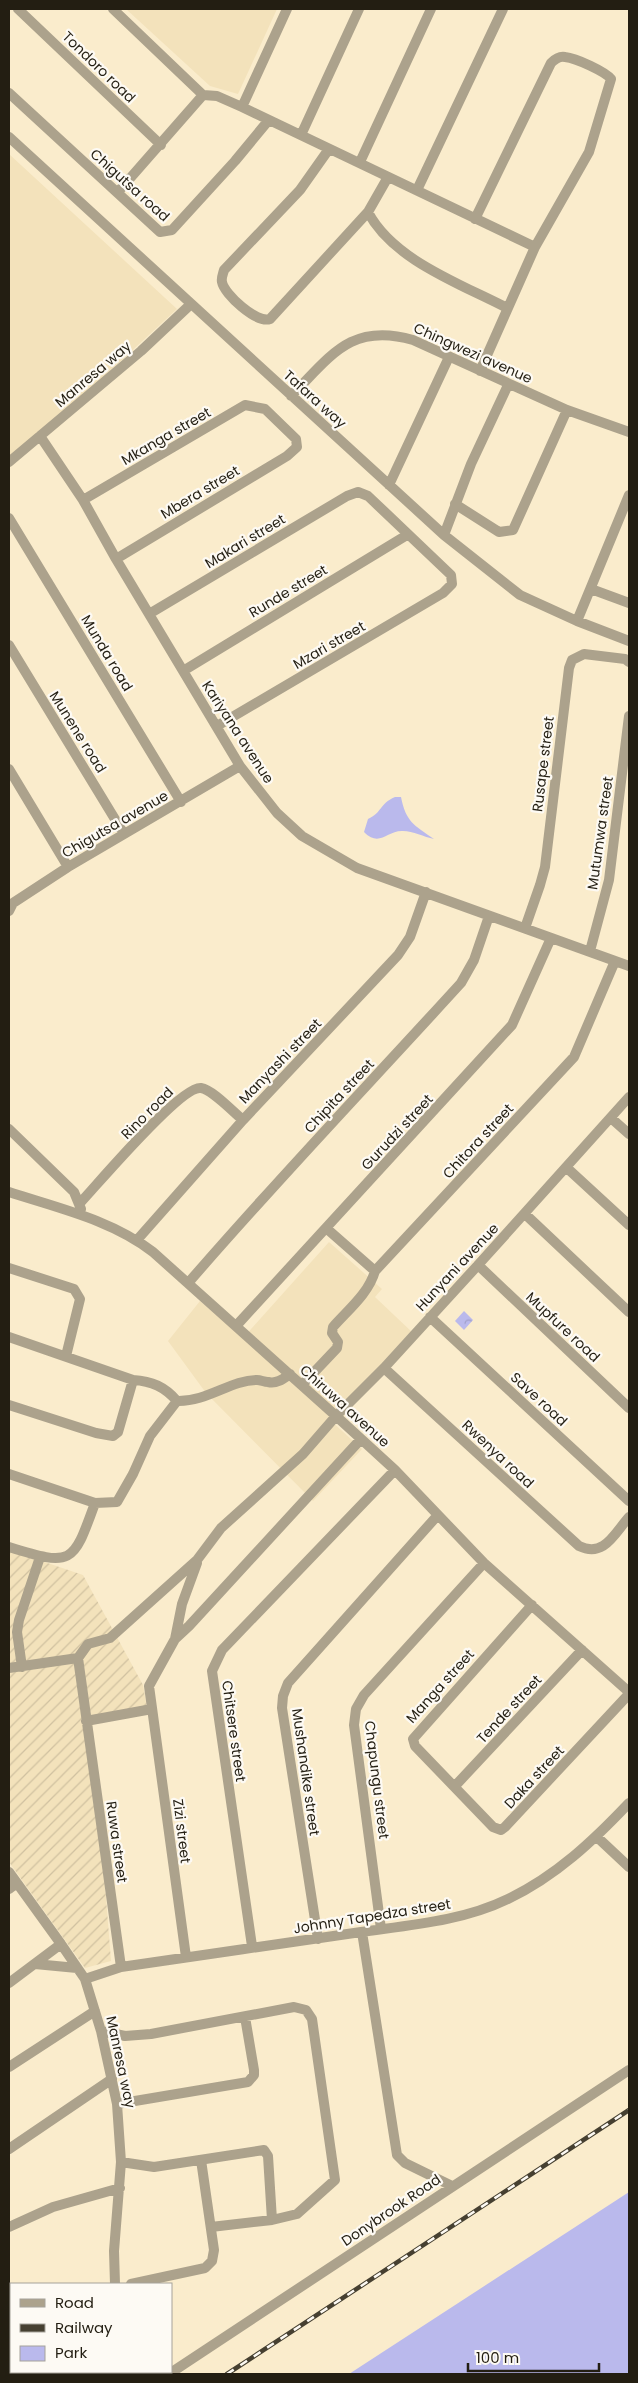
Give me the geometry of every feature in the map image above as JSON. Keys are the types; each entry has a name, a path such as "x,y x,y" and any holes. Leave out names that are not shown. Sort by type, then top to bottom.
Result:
{"street":[{"name":"Tondoro road","path":"18,9 161,145"},
{"path":"113,9 203,95 217,96 242,107 535,247"},
{"path":"242,107 287,9"},
{"path":"300,135 359,9"},
{"path":"360,162 430,9"},
{"path":"417,190 503,9"},
{"path":"475,219 551,63 557,58 566,57 595,68 611,79 591,148 535,247 506,308 480,371"},
{"name":"Chigutsa road","path":"9,92 160,232 172,230 235,161 268,121"},
{"path":"118,192 203,95"},
{"name":"Tafara way","path":"9,137 444,535 520,595 577,621 629,641"},
{"path":"329,149 300,190 227,266 222,280 224,287 256,318 268,320 368,212 388,177"},
{"path":"368,212 376,226 415,260 506,308"},
{"name":"Manresa way","path":"9,462 141,351 191,304"},
{"name":"Chingwezi avenue","path":"291,396 335,352 361,337 381,334 399,336 567,410 629,432"},
{"path":"389,485 449,357"},
{"path":"444,535 471,464 508,385"},
{"name":"Mkanga street","path":"83,500 245,405 265,409 294,435 298,442 297,446"},
{"path":"455,504 499,532 513,530 567,410"},
{"name":"Kariyana avenue","path":"40,436 83,500 116,559 240,766 277,813 302,836 357,868 629,966"},
{"name":"Mbera street","path":"116,559 270,466 297,446"},
{"name":"Makari street","path":"149,614 355,492 368,496 407,535"},
{"path":"577,621 629,495"},
{"name":"Munda road","path":"9,519 181,802"},
{"name":"Mzari street","path":"217,726 449,589 453,579 448,570 407,535"},
{"name":"Runde street","path":"183,671 407,535"},
{"path":"591,589 629,603"},
{"name":"Munene road","path":"9,645 124,834"},
{"name":"Rusape street","path":"525,928 545,867 569,668 572,660 584,654 625,659 629,662"},
{"name":"Mutumwa street","path":"590,951 609,880 629,716"},
{"name":"Chigutsa avenue","path":"10,903 240,766"},
{"path":"9,769 68,867"},
{"name":"Manyashi street","path":"137,1240 243,1120 398,955 410,937 426,892"},
{"name":"Chipita street","path":"189,1282 253,1208 461,983 474,960 490,916"},
{"name":"Gurudzi street","path":"236,1326 512,1025 551,938"},
{"name":"Chitora street","path":"302,1385 337,1348 338,1342 332,1333 333,1327 372,1281 374,1271 574,1057 615,961"},
{"name":"Rino road","path":"80,1203 166,1111 192,1090 200,1088 208,1090 243,1120"},
{"name":"Hunyani avenue","path":"198,1560 221,1528 303,1454 336,1416 384,1368 567,1168 629,1097"},
{"path":"611,1118 629,1134"},
{"path":"9,1128 74,1192 80,1203 81,1215"},
{"path":"567,1168 629,1225"},
{"name":"Chiruwa avenue","path":"9,1192 81,1215 137,1240 189,1282 395,1470 484,1563 629,1693"},
{"path":"525,1214 629,1312"},
{"path":"326,1228 374,1271"},
{"name":"Mupfure road","path":"478,1265 629,1408"},
{"path":"9,1268 77,1292 80,1299 66,1356"},
{"name":"Save road","path":"430,1317 629,1501"},
{"path":"9,1337 133,1380 148,1381 163,1388 177,1401"},
{"name":"Rwenya road","path":"384,1368 572,1540 585,1549 599,1550 629,1517"},
{"path":"9,1474 95,1503 117,1502 133,1474 150,1436 177,1401 211,1396 242,1382 258,1379 269,1383 278,1382 290,1374"},
{"path":"9,1404 96,1433 113,1436 118,1432 133,1380"},
{"path":"175,1639 361,1439"},
{"name":"Chitsere street","path":"252,1946 212,1671 222,1650 395,1470"},
{"path":"9,1547 40,1556 60,1558 75,1551 80,1544 95,1503"},
{"name":"Mushandike street","path":"318,1939 282,1708 283,1696 288,1683 437,1516"},
{"path":"22,1667 18,1632 19,1620 40,1556"},
{"path":"175,1639 182,1604 198,1560"},
{"path":"9,1668 78,1658 88,1644 110,1638 198,1560"},
{"name":"Chapungu street","path":"381,1929 354,1725 356,1709 369,1689 484,1563"},
{"name":"Manga street","path":"455,1786 415,1746 414,1735 532,1605"},
{"name":"Zizi street","path":"175,1639 149,1686 186,1957"},
{"name":"Tende street","path":"455,1786 582,1650"},
{"name":"Ruwa street","path":"78,1658 121,1967"},
{"name":"Daka street","path":"455,1786 493,1827 502,1830 629,1693"},
{"path":"86,1721 152,1710"},
{"name":"Johnny Tapedza street","path":"84,1979 121,1967 252,1946 318,1939 458,1917 508,1899 543,1880 570,1861 597,1837 629,1803"},
{"path":"597,1837 629,1868"},
{"name":"Manresa way","path":"9,1872 13,1886 62,1944 84,1979 101,2031 118,2104 121,2162 114,2251 116,2283"},
{"path":"362,1932 397,2155 405,2162 452,2186"},
{"path":"9,1983 62,1944"},
{"path":"35,1964 77,1968"},
{"path":"101,2031 125,2036 140,2036 294,2007 306,2010 312,2019 336,2174 332,2184 302,2210 288,2217 211,2227"},
{"path":"9,2067 95,2010"},
{"path":"118,2104 248,2082 254,2075 254,2070 245,2017"},
{"name":"Donybrook Road","path":"172,2372 629,2070"},
{"path":"9,2149 112,2079"},
{"path":"121,2162 154,2167 264,2150 268,2156 272,2220"},
{"path":"136,2283 205,2268 212,2261 214,2250 201,2160"},
{"path":"9,2227 53,2207 120,2188"}],"shaded area":[{"path":"126,9 277,9 238,94 210,86"},
{"path":"9,154 177,309 55,422 9,461"},
{"path":"329,1242 382,1289 375,1297 413,1333 330,1420 362,1449 313,1501 206,1393 168,1341 200,1301 243,1338"},
{"path":"9,1550 83,1575 143,1685 147,1708 92,1718 111,1961 85,1968 9,1862"}],"green space":[{"path":"395,797 401,797 408,818 434,839 403,831 375,838 370,837 364,832 368,819 373,817 386,803"},
{"path":"464,1311 473,1320 464,1330 455,1321"},
{"path":"629,2192 629,2374 349,2374"}],"railway":[{"path":"227,2374 629,2110"}]}
